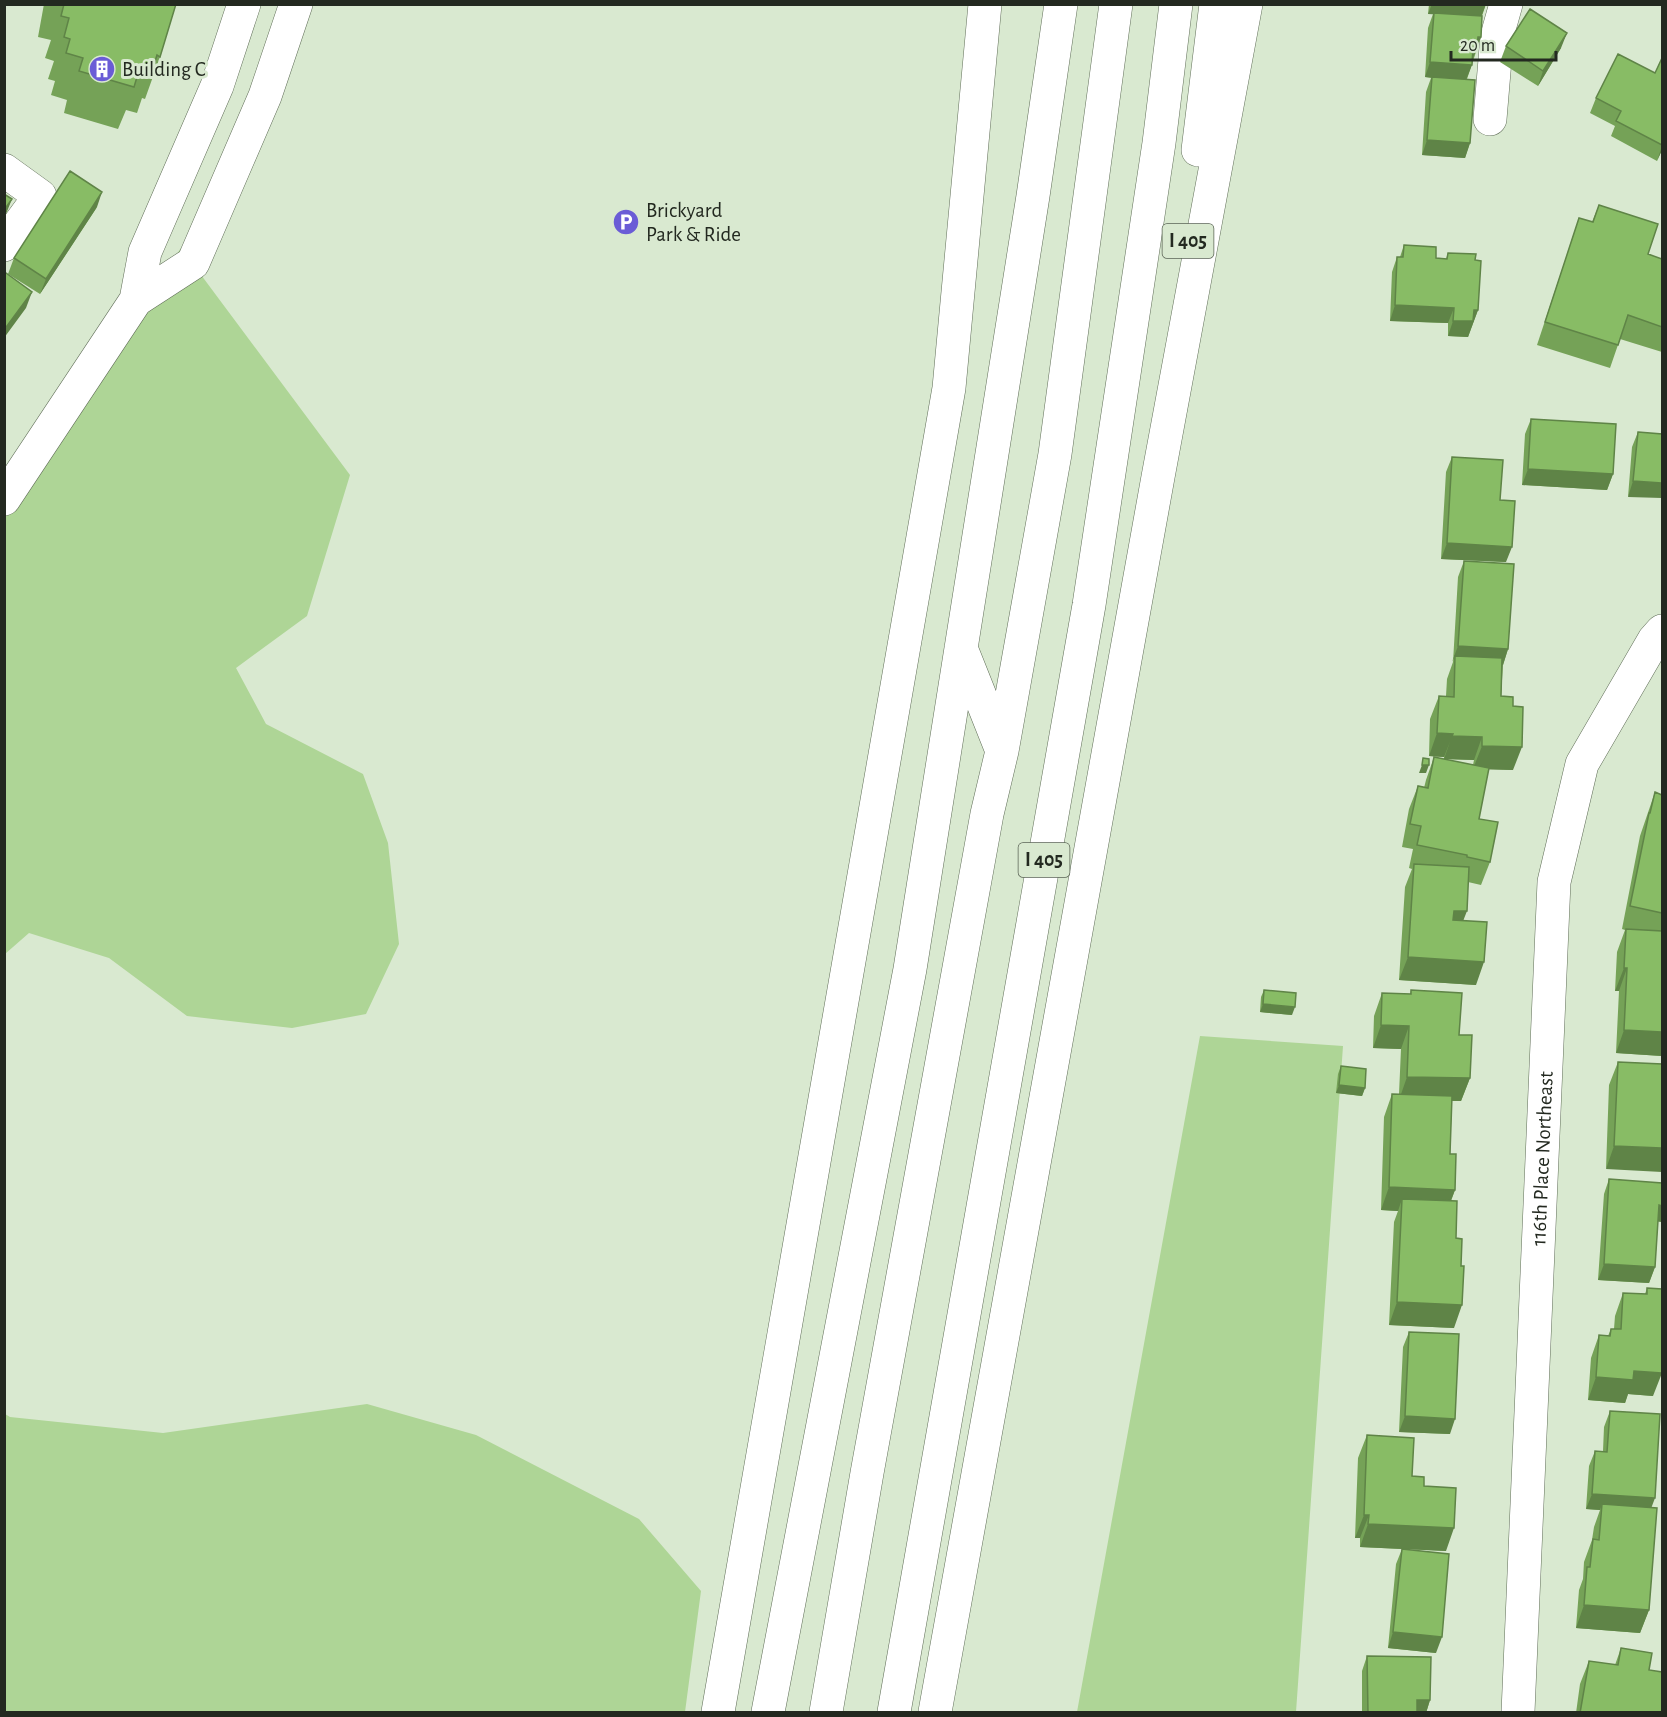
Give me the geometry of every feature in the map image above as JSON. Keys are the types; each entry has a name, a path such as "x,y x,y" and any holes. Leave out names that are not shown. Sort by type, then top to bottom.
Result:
{"main road":[{"path":"136,300 145,252 217,86 244,4"},
{"path":"4,499 136,300 193,262 265,96 296,4"},
{"path":"718,1713 949,388 985,4"},
{"path":"768,1713 910,969 1033,196 1061,4"},
{"path":"826,1713 869,1461 985,825 1002,751 1055,454 1088,225 1116,4"},
{"name":"I 405","path":"894,1713 1089,605 1160,143 1176,4"},
{"name":"I 405","path":"935,1713 1158,477 1216,4"},
{"path":"1158,477 1246,4"},
{"path":"1490,119 1497,36 1506,4"},
{"path":"4,170 40,196 4,245"},
{"name":"116th Place Northeast","path":"1518,1713 1554,882 1581,764 1654,640 1662,631"},
{"path":"961,648 1002,751"}],"green space":[{"path":"181,248 350,475 307,616 236,668 266,724 363,774 388,843 399,944 366,1014 292,1028 187,1016 109,958 29,933 5,954 5,499"},
{"path":"1200,1036 1343,1046 1296,1712 1077,1712"},
{"path":"367,1404 476,1435 639,1519 701,1591 685,1712 5,1712 5,1414 10,1417 163,1433"}],"building":[{"path":"64,4 176,4 160,57 157,55 152,71 140,67 134,87 79,71 83,58 66,53 70,39 64,37 69,18 61,16"},
{"path":"1530,9 1567,33 1543,71 1506,46"},
{"path":"1434,13 1482,16 1481,37 1478,37 1477,47 1473,47 1472,65 1430,62"},
{"path":"1618,54 1655,73 1662,58 1662,145 1616,121 1621,111 1596,98"},
{"path":"1432,77 1475,80 1470,143 1427,140"},
{"path":"70,171 102,192 46,279 14,258"},
{"path":"4,194 12,199 4,210"},
{"path":"1599,205 1658,224 1648,254 1662,259 1662,327 1628,315 1618,345 1545,322 1579,218 1593,222"},
{"path":"1404,245 1436,247 1436,258 1447,259 1448,253 1476,254 1475,260 1481,261 1478,310 1474,310 1473,321 1453,321 1454,308 1395,305 1397,257 1403,257"},
{"path":"6,273 32,292 4,330 4,275"},
{"path":"1531,419 1616,424 1613,474 1528,469"},
{"path":"1638,432 1662,434 1662,483 1633,481"},
{"path":"1452,457 1503,460 1500,500 1515,501 1512,547 1447,543"},
{"path":"1464,561 1514,564 1508,649 1458,646"},
{"path":"1455,656 1502,658 1501,696 1513,697 1513,706 1523,707 1522,747 1482,746 1482,737 1437,733 1439,696 1454,697"},
{"path":"1434,757 1489,768 1479,819 1498,822 1490,862 1417,845 1421,826 1410,824 1418,786 1428,788"},
{"path":"1423,758 1429,759 1429,765 1422,765"},
{"path":"1655,792 1662,795 1662,913 1630,906"},
{"path":"1414,864 1469,867 1467,911 1454,911 1453,920 1487,922 1484,962 1408,957"},
{"path":"1626,929 1662,931 1662,1032 1624,1030"},
{"path":"1264,990 1296,993 1295,1007 1263,1004"},
{"path":"1411,990 1462,993 1459,1035 1472,1035 1470,1078 1407,1077 1409,1026 1381,1025 1382,993 1411,994"},
{"path":"1618,1062 1662,1064 1662,1148 1614,1146"},
{"path":"1341,1066 1366,1069 1365,1088 1339,1085"},
{"path":"1392,1094 1452,1096 1450,1154 1456,1154 1455,1190 1389,1187"},
{"path":"1609,1179 1662,1183 1662,1206 1659,1205 1655,1267 1604,1264"},
{"path":"1402,1199 1457,1201 1456,1238 1462,1239 1461,1266 1464,1266 1462,1305 1397,1302"},
{"path":"1647,1288 1662,1289 1662,1373 1634,1371 1633,1380 1596,1377 1599,1335 1610,1336 1611,1329 1621,1329 1623,1293 1647,1294"},
{"path":"1409,1332 1459,1334 1455,1419 1405,1416"},
{"path":"1610,1411 1660,1414 1655,1498 1592,1494 1595,1451 1607,1452"},
{"path":"1367,1435 1414,1438 1412,1476 1424,1477 1424,1486 1456,1488 1454,1528 1368,1524 1369,1515 1364,1515"},
{"path":"1602,1504 1657,1508 1649,1610 1584,1605 1587,1567 1590,1567 1593,1539 1599,1540"},
{"path":"1402,1549 1449,1554 1442,1637 1393,1632"},
{"path":"1621,1648 1652,1653 1649,1670 1662,1672 1662,1713 1580,1713 1589,1661 1618,1665"},
{"path":"1367,1656 1431,1657 1430,1700 1417,1700 1417,1713 1368,1713"}],"place":[{"name":"Building C","path":"102,69"},
{"name":"Brickyard Park & Ride","path":"626,222"}]}
